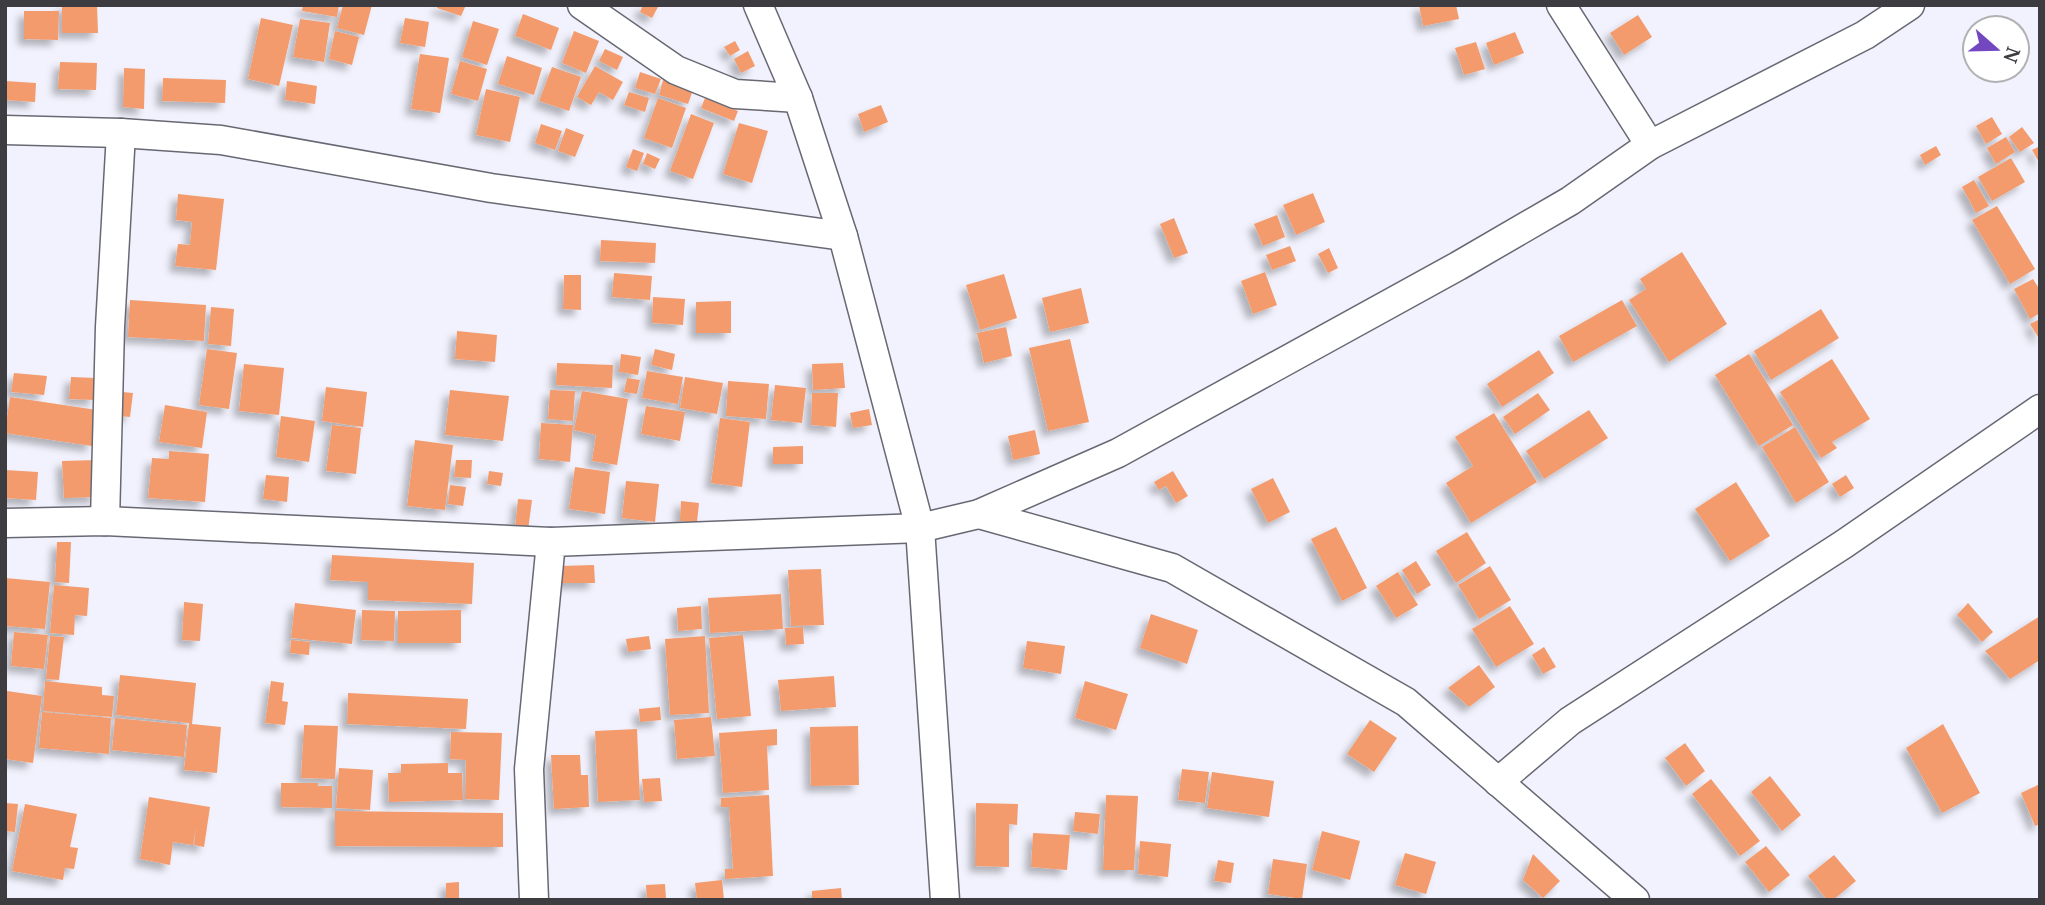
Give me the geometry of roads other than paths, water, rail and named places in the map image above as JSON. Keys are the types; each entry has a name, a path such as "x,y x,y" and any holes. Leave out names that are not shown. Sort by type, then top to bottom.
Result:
{"street":[{"path":"582,5 676,69 736,94 798,98"},
{"path":"758,5 798,98 843,236 920,528 945,900"},
{"path":"1561,5 1650,145"},
{"path":"5,523 105,521 551,542 920,528 979,514 1118,453 1458,266 1570,201 1650,145 1865,35 1910,5"},
{"path":"5,130 121,133 221,140 491,188 843,236"},
{"path":"105,521 110,327 121,133"},
{"path":"1497,782 1570,722 1844,544 2040,409"},
{"path":"979,514 1172,568 1406,702 1635,900"},
{"path":"534,900 529,769 551,542"}]}
